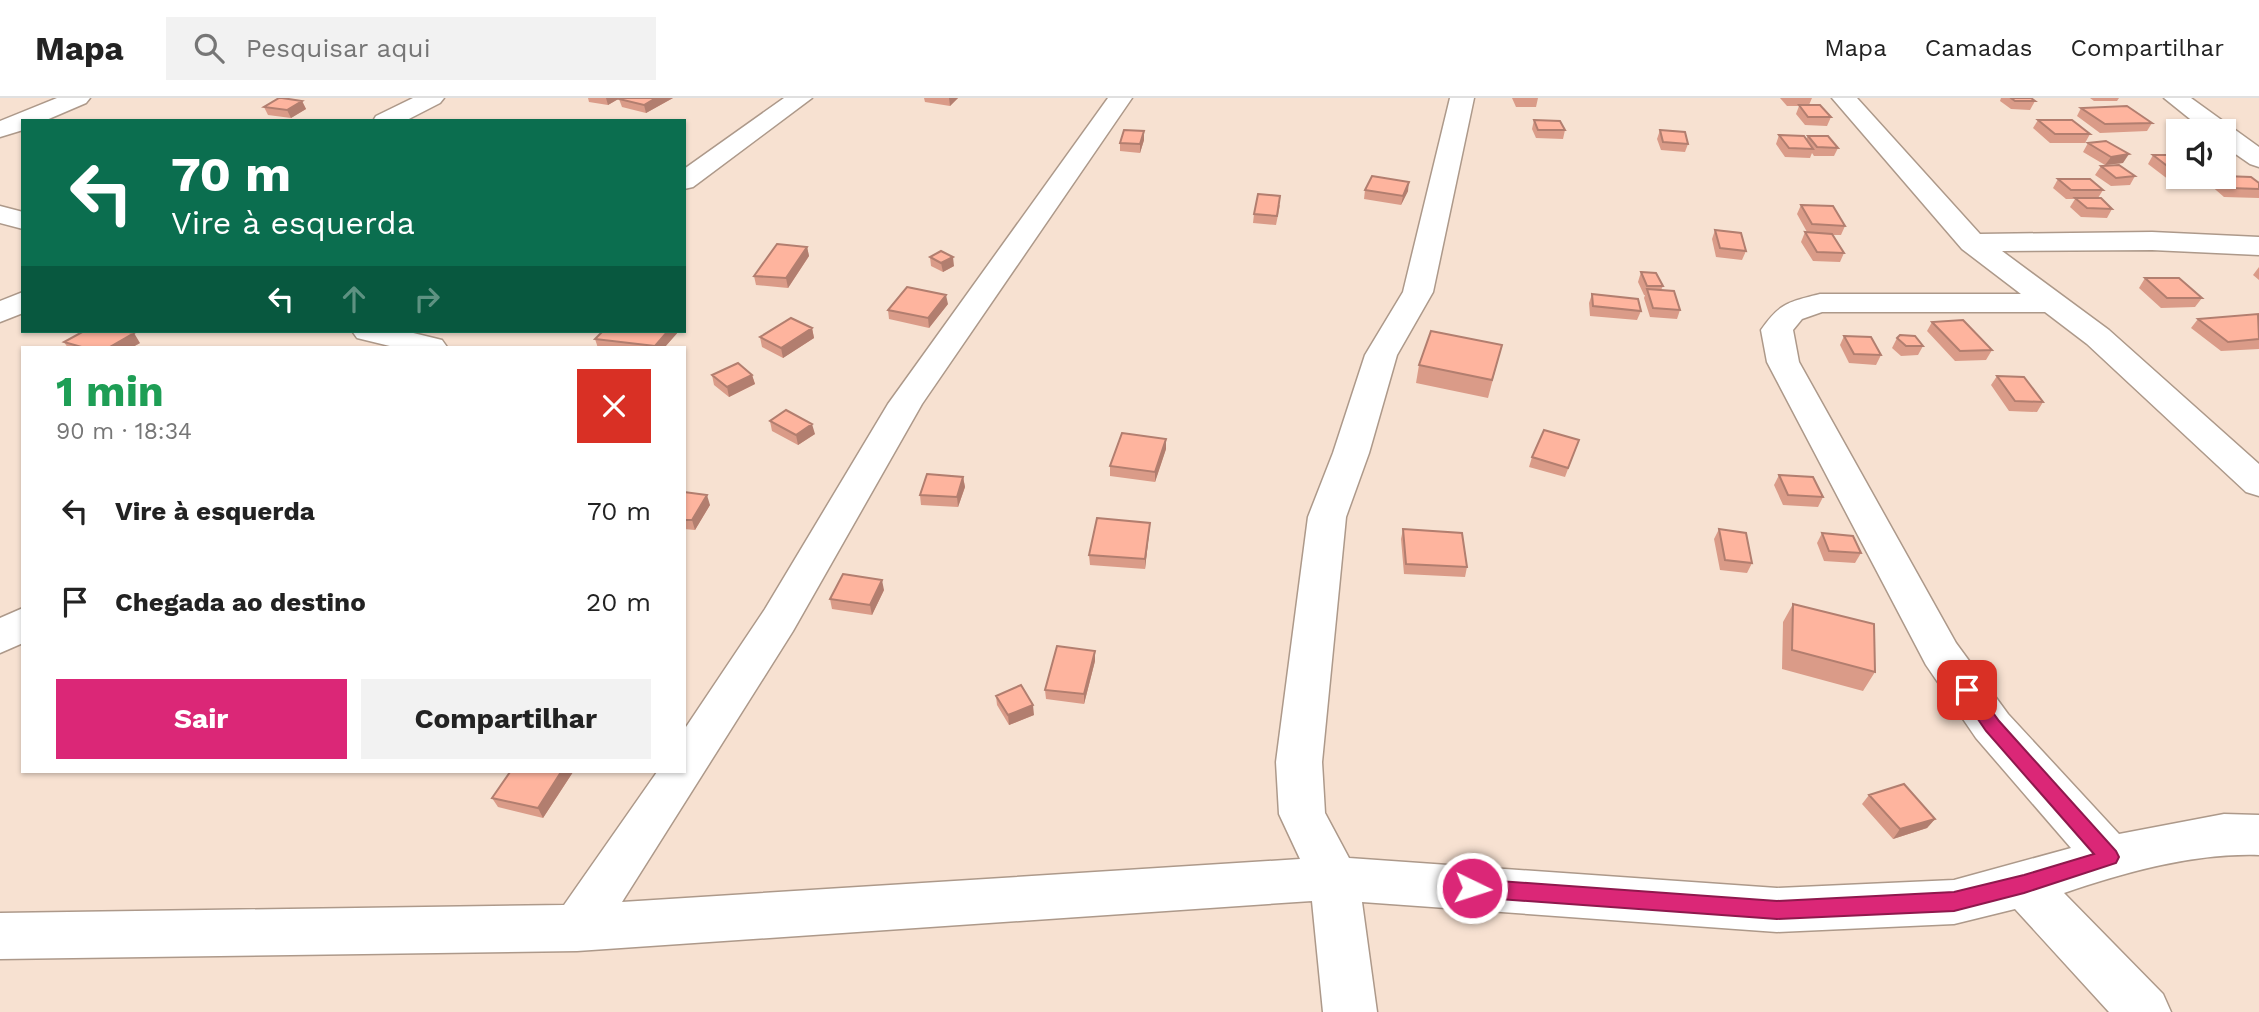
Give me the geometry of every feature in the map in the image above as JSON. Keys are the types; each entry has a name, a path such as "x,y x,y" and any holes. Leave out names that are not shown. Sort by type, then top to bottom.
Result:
{"street":[{"path":"27,119 78,98"},
{"path":"389,119 432,98"},
{"path":"686,180 800,98"},
{"path":"686,765 779,620 905,404 1120,98"},
{"path":"1350,1012 1334,878 1302,814 1300,762 1327,517 1351,453 1381,355 1418,292 1462,98"},
{"path":"1844,98 1972,243 2098,337 2259,484"},
{"path":"2176,98 2205,119"},
{"path":"0,130 21,121"},
{"path":"2236,142 2259,159"},
{"path":"0,214 21,220"},
{"path":"1972,243 2152,242 2259,246"},
{"path":"0,313 21,302"},
{"path":"2050,303 1819,303 1791,312 1777,330 1783,362 1941,654 1992,726 2109,857"},
{"path":"375,333 423,346"},
{"path":"433,346 455,333"},
{"path":"0,638 21,624"},
{"path":"577,928 681,773"},
{"path":"0,936 577,928 1334,878 1777,910 1954,901 2024,884 2109,857 2224,834 2259,835"},
{"path":"2024,884 2144,1012"}],"building":[{"path":"279,98 302,101 287,110 264,107"},
{"path":"656,98 644,105 619,99"},
{"path":"2011,98 2031,98 2035,101 2015,101"},
{"path":"1799,105 1820,105 1831,117 1808,117"},
{"path":"2127,106 2152,123 2105,124 2081,108"},
{"path":"1534,120 1560,121 1565,130 1538,130"},
{"path":"2038,120 2072,120 2090,134 2055,134"},
{"path":"1124,130 1144,131 1140,144 1120,143"},
{"path":"1660,130 1685,132 1688,144 1663,142"},
{"path":"1779,135 1804,136 1813,149 1789,148"},
{"path":"1808,136 1828,136 1838,148 1817,147"},
{"path":"2106,141 2129,154 2111,157 2088,143"},
{"path":"2153,155 2166,155 2166,165"},
{"path":"2119,165 2135,176 2116,178 2101,166"},
{"path":"1372,176 1409,182 1403,196 1365,190"},
{"path":"2236,176 2251,177 2259,183 2259,189 2236,188"},
{"path":"2058,179 2090,179 2103,190 2071,190"},
{"path":"1258,194 1280,196 1277,216 1254,214"},
{"path":"2075,198 2101,198 2112,209 2087,208"},
{"path":"1801,205 1833,206 1845,226 1812,224"},
{"path":"1715,230 1741,233 1746,251 1720,248"},
{"path":"1805,232 1832,234 1844,253 1817,252"},
{"path":"777,244 807,247 786,278 754,276"},
{"path":"941,251 953,257 941,263 930,257"},
{"path":"1641,272 1656,273 1663,286 1647,286"},
{"path":"2145,278 2179,278 2202,298 2167,298"},
{"path":"907,287 946,295 928,318 888,310"},
{"path":"1647,289 1674,291 1680,310 1653,308"},
{"path":"1592,294 1638,299 1641,311 1593,306"},
{"path":"2258,314 2259,339 2228,342 2198,319"},
{"path":"791,318 812,328 781,348 760,337"},
{"path":"1963,320 1992,350 1960,351 1932,322"},
{"path":"1431,331 1502,345 1492,380 1419,365"},
{"path":"80,333 134,333 111,346 78,346 64,342"},
{"path":"601,333 666,333 655,346 595,339"},
{"path":"1900,335 1915,336 1923,346 1906,346 1897,338"},
{"path":"1844,336 1871,337 1881,355 1854,354"},
{"path":"738,363 752,375 727,387 712,375"},
{"path":"1997,376 2024,377 2043,402 2015,401"},
{"path":"786,410 812,424 796,435 770,421"},
{"path":"1544,430 1579,440 1568,468 1532,457"},
{"path":"1122,433 1166,439 1155,472 1110,466"},
{"path":"927,474 963,477 957,497 920,495"},
{"path":"1779,475 1813,477 1823,497 1788,495"},
{"path":"686,492 707,495 692,520 686,520"},
{"path":"1097,518 1150,523 1145,559 1089,555"},
{"path":"1403,529 1462,533 1467,567 1406,564"},
{"path":"1719,529 1746,533 1752,563 1725,560"},
{"path":"1822,533 1853,536 1861,553 1829,551"},
{"path":"843,574 882,580 870,605 830,599"},
{"path":"1793,604 1874,624 1875,672 1792,650"},
{"path":"1057,646 1095,651 1084,694 1045,690"},
{"path":"1021,685 1033,705 1008,715 996,696"},
{"path":"509,773 560,773 538,808 492,798"},
{"path":"1904,784 1935,819 1900,829 1869,795"}],"route":[{"path":"1472,888 1777,910 1802,909 1954,901 2024,884 2109,857 1992,726 1967,690"}]}
